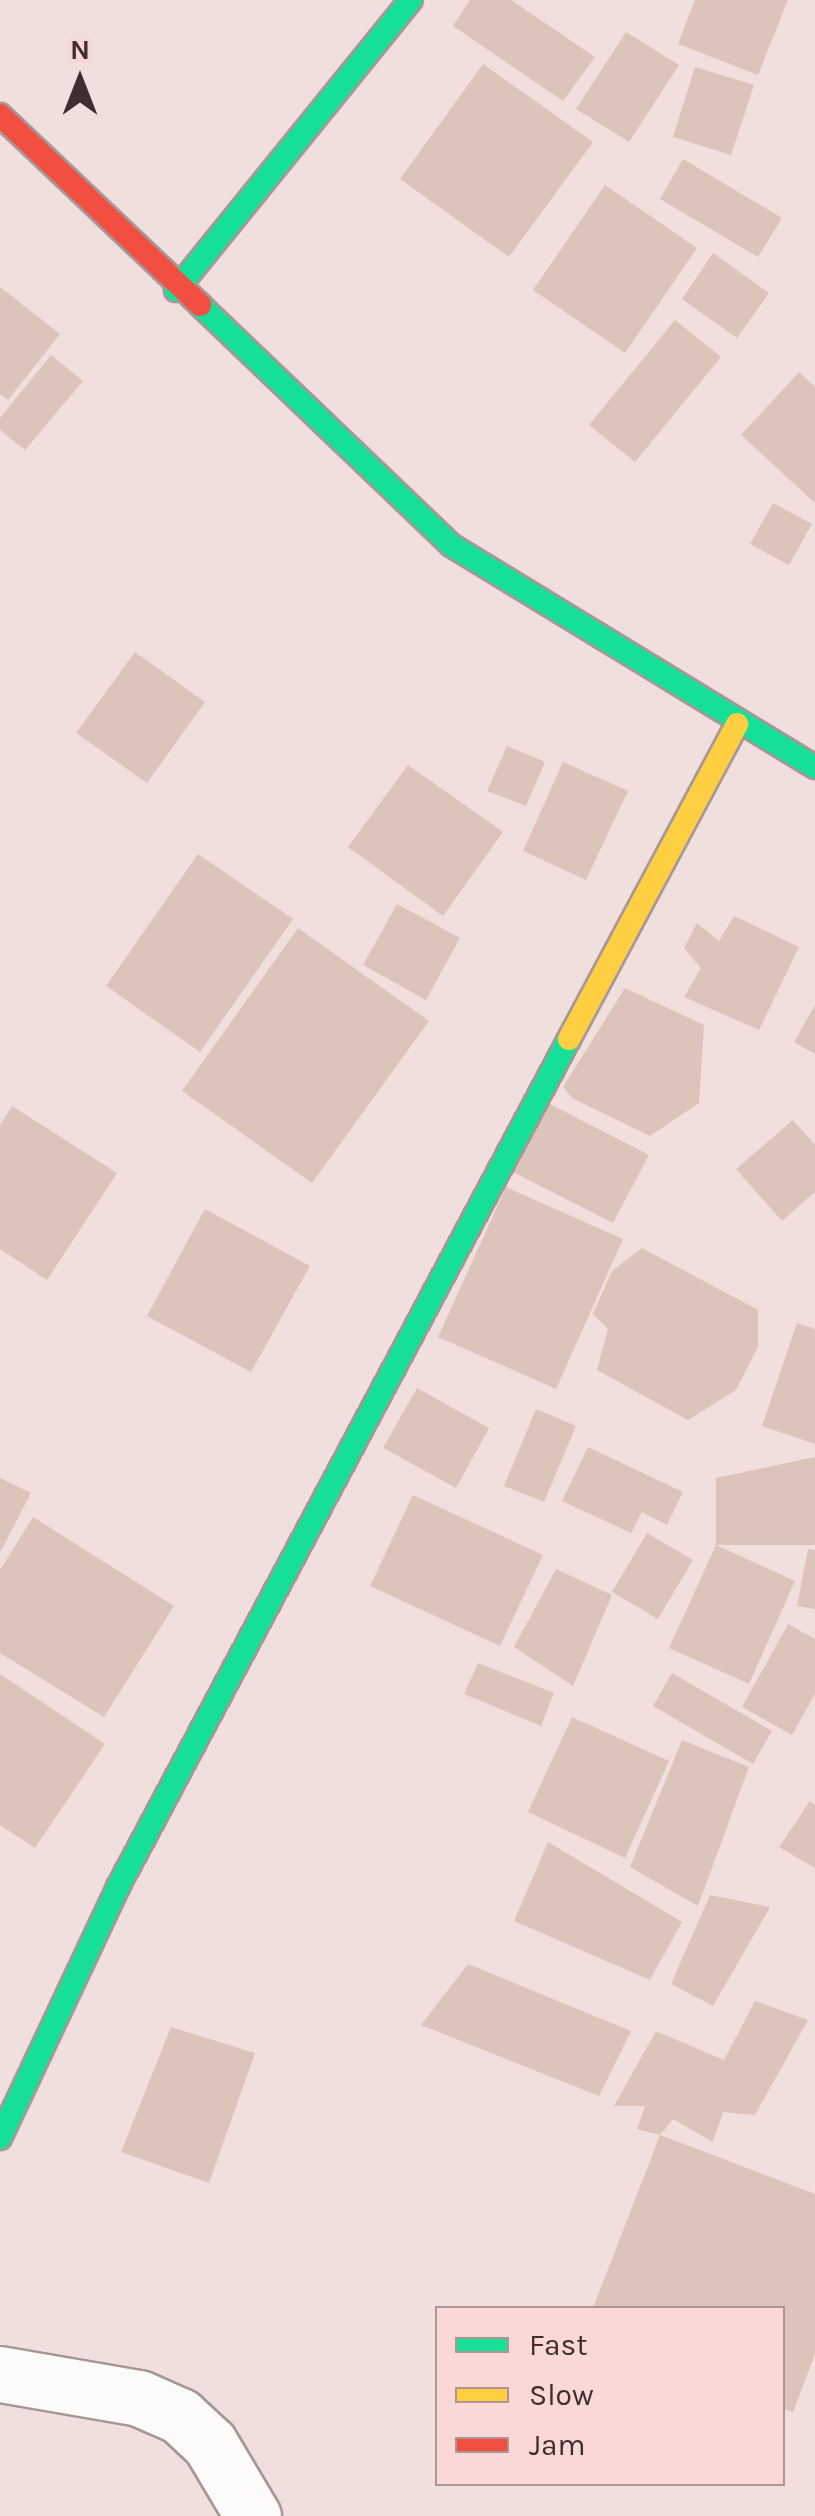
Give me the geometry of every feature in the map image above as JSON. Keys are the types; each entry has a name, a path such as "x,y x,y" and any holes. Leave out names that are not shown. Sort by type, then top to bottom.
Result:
{"street":[{"path":"176,290 411,0"},
{"path":"4,128 452,545 737,724 815,767"},
{"path":"0,2138 118,1887 737,724"},
{"path":"0,2374 140,2398 180,2416 210,2444 254,2516"}],"building":[{"path":"470,0 511,0 595,57 563,101 453,26"},
{"path":"695,0 788,0 758,75 678,44"},
{"path":"626,32 679,65 629,142 576,109"},
{"path":"483,64 593,142 509,257 400,179"},
{"path":"695,67 754,85 731,155 673,137"},
{"path":"683,159 782,218 758,257 660,199"},
{"path":"605,185 697,248 625,353 533,290"},
{"path":"713,253 769,293 737,338 682,299"},
{"path":"0,287 60,334 8,400 0,394"},
{"path":"675,320 721,357 635,462 589,425"},
{"path":"51,355 83,381 25,450 0,430 0,418"},
{"path":"799,372 815,387 815,503 741,435"},
{"path":"773,503 812,524 789,565 750,544"},
{"path":"135,652 205,702 147,783 76,733"},
{"path":"507,746 545,762 526,806 487,791"},
{"path":"563,762 628,791 586,880 523,851"},
{"path":"408,765 503,832 443,916 348,847"},
{"path":"198,854 293,919 200,1052 106,986"},
{"path":"397,904 460,938 426,1000 363,965"},
{"path":"734,916 799,947 759,1030 684,997 701,968 684,948 697,923 719,941"},
{"path":"298,928 429,1021 312,1183 182,1091"},
{"path":"625,988 704,1025 699,1103 650,1136 572,1098 563,1087"},
{"path":"815,1005 815,1054 794,1042"},
{"path":"544,1101 649,1155 613,1223 509,1170"},
{"path":"12,1106 117,1173 47,1280 0,1249 0,1125"},
{"path":"793,1120 815,1145 815,1192 782,1221 736,1169"},
{"path":"506,1187 623,1239 556,1389 438,1337"},
{"path":"205,1209 310,1266 251,1372 147,1316"},
{"path":"642,1248 758,1310 758,1347 736,1390 688,1420 597,1370 608,1329 593,1314 612,1271"},
{"path":"797,1323 815,1329 815,1444 762,1426"},
{"path":"417,1388 489,1428 456,1488 383,1448"},
{"path":"536,1409 576,1426 544,1502 504,1486"},
{"path":"588,1447 683,1492 667,1525 642,1512 631,1533 562,1501"},
{"path":"815,1457 815,1545 716,1545 716,1478"},
{"path":"0,1478 31,1493 0,1553"},
{"path":"413,1495 543,1555 500,1646 370,1586"},
{"path":"33,1517 174,1606 104,1717 0,1653 0,1570"},
{"path":"647,1533 693,1560 658,1619 612,1592"},
{"path":"716,1545 795,1581 749,1684 669,1648"},
{"path":"808,1549 815,1550 815,1609 797,1606"},
{"path":"556,1569 612,1595 573,1686 514,1647"},
{"path":"788,1624 815,1639 815,1694 792,1735 742,1707"},
{"path":"478,1663 554,1693 541,1726 464,1694"},
{"path":"672,1673 772,1731 753,1764 653,1706"},
{"path":"0,1674 105,1744 35,1848 0,1825"},
{"path":"572,1717 669,1761 625,1858 528,1812"},
{"path":"682,1740 749,1767 698,1906 630,1867"},
{"path":"810,1801 815,1805 815,1868 779,1847"},
{"path":"548,1842 682,1922 650,1980 514,1921"},
{"path":"710,1895 770,1907 713,2006 671,1984"},
{"path":"468,1964 631,2031 599,2096 421,2025"},
{"path":"755,2001 808,2020 755,2115 723,2112 713,2142 673,2119 660,2135 637,2129 645,2106 614,2106 656,2031 724,2060"},
{"path":"171,2027 255,2053 209,2183 121,2152"},
{"path":"660,2135 815,2194 815,2354 793,2412 785,2409 785,2306 594,2306"}],"traffic: fast":[{"path":"176,290 411,0"},
{"path":"200,305 451,545 815,767"},
{"path":"0,2138 118,1887 569,1039"}],"traffic: slow":[{"path":"569,1039 737,724"}],"traffic: jam":[{"path":"0,115 200,305"}]}
